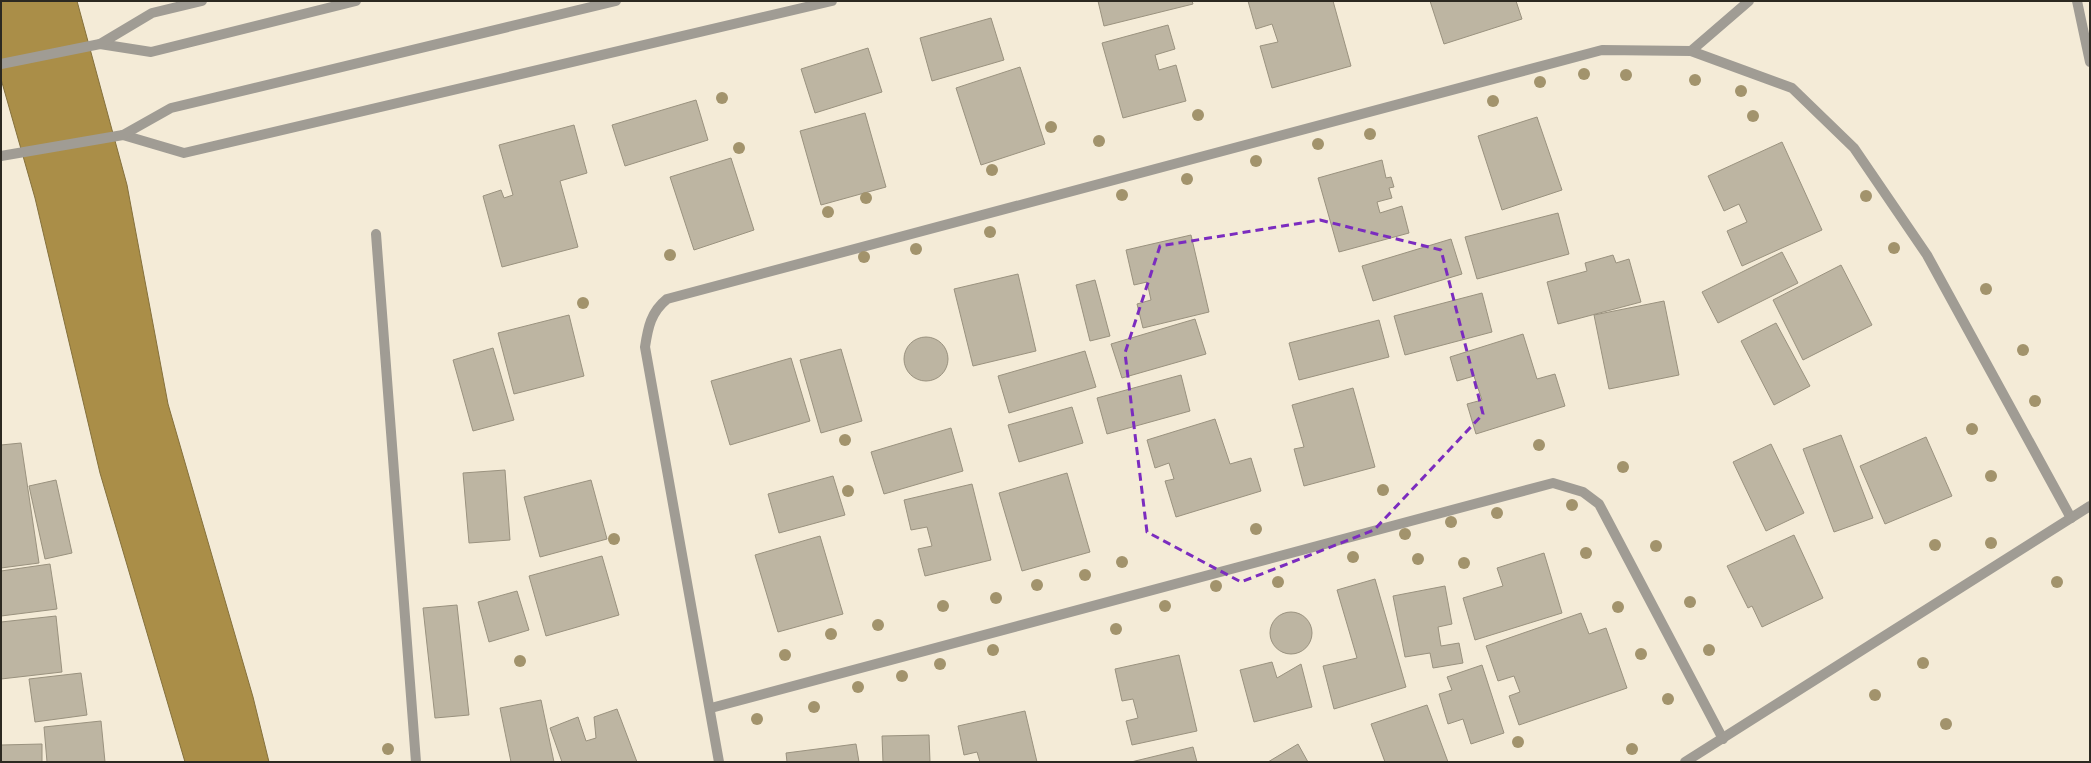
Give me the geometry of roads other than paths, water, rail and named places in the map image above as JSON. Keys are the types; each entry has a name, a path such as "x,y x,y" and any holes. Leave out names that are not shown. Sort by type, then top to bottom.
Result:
{"street":[{"path":"1,64 100,44 152,13 202,1"},
{"path":"100,44 151,52 356,1"},
{"path":"1,156 122,135 171,108 616,1"},
{"path":"122,135 184,153 832,1"},
{"path":"1691,51 1750,1"},
{"path":"2077,1 2090,62"},
{"path":"719,762 711,708 645,347 648,324 657,307 667,299 1602,50 1691,51 1792,88 1854,148 1927,255 2072,518"},
{"path":"376,234 416,762"},
{"path":"711,708 1553,483 1583,492 1599,504 1723,739"},
{"path":"1685,762 2090,506"}]}
